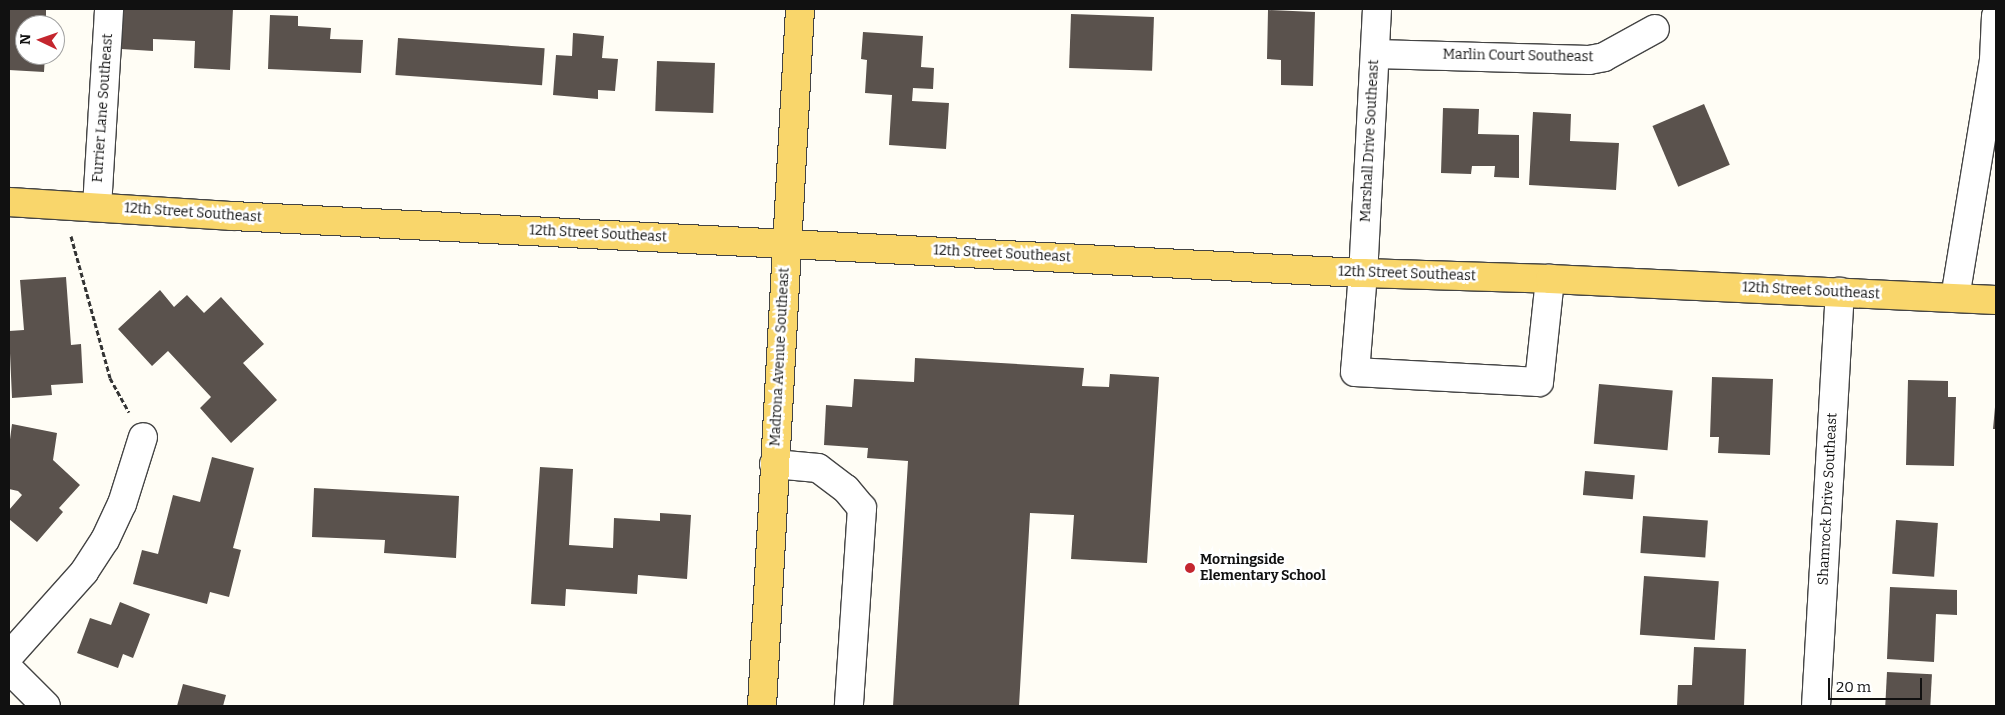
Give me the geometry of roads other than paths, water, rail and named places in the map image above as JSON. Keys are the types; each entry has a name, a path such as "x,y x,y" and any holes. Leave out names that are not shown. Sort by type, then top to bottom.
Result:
{"main road":[{"name":"Madrona Avenue Southeast","path":"762,706 800,9"},
{"name":"12th Street Southeast","path":"9,202 232,216 1363,273 1550,279 1996,300"}],"street":[{"name":"Furrier Lane Southeast","path":"97,207 109,9"},
{"name":"Marshall Drive Southeast","path":"1377,9 1363,273 1355,372 1539,382 1550,279"},
{"path":"1955,298 1994,60 1996,16"},
{"name":"Marlin Court Southeast","path":"1375,54 1589,60 1604,56 1655,29"},
{"name":"Shamrock Drive Southeast","path":"1816,706 1840,292"},
{"path":"9,656 84,572 105,540 122,504 143,437"},
{"path":"774,464 818,468 846,489 862,508 849,706"},
{"path":"9,669 46,706"}],"place":[{"name":"Morningside Elementary School","path":"1190,568"}]}
